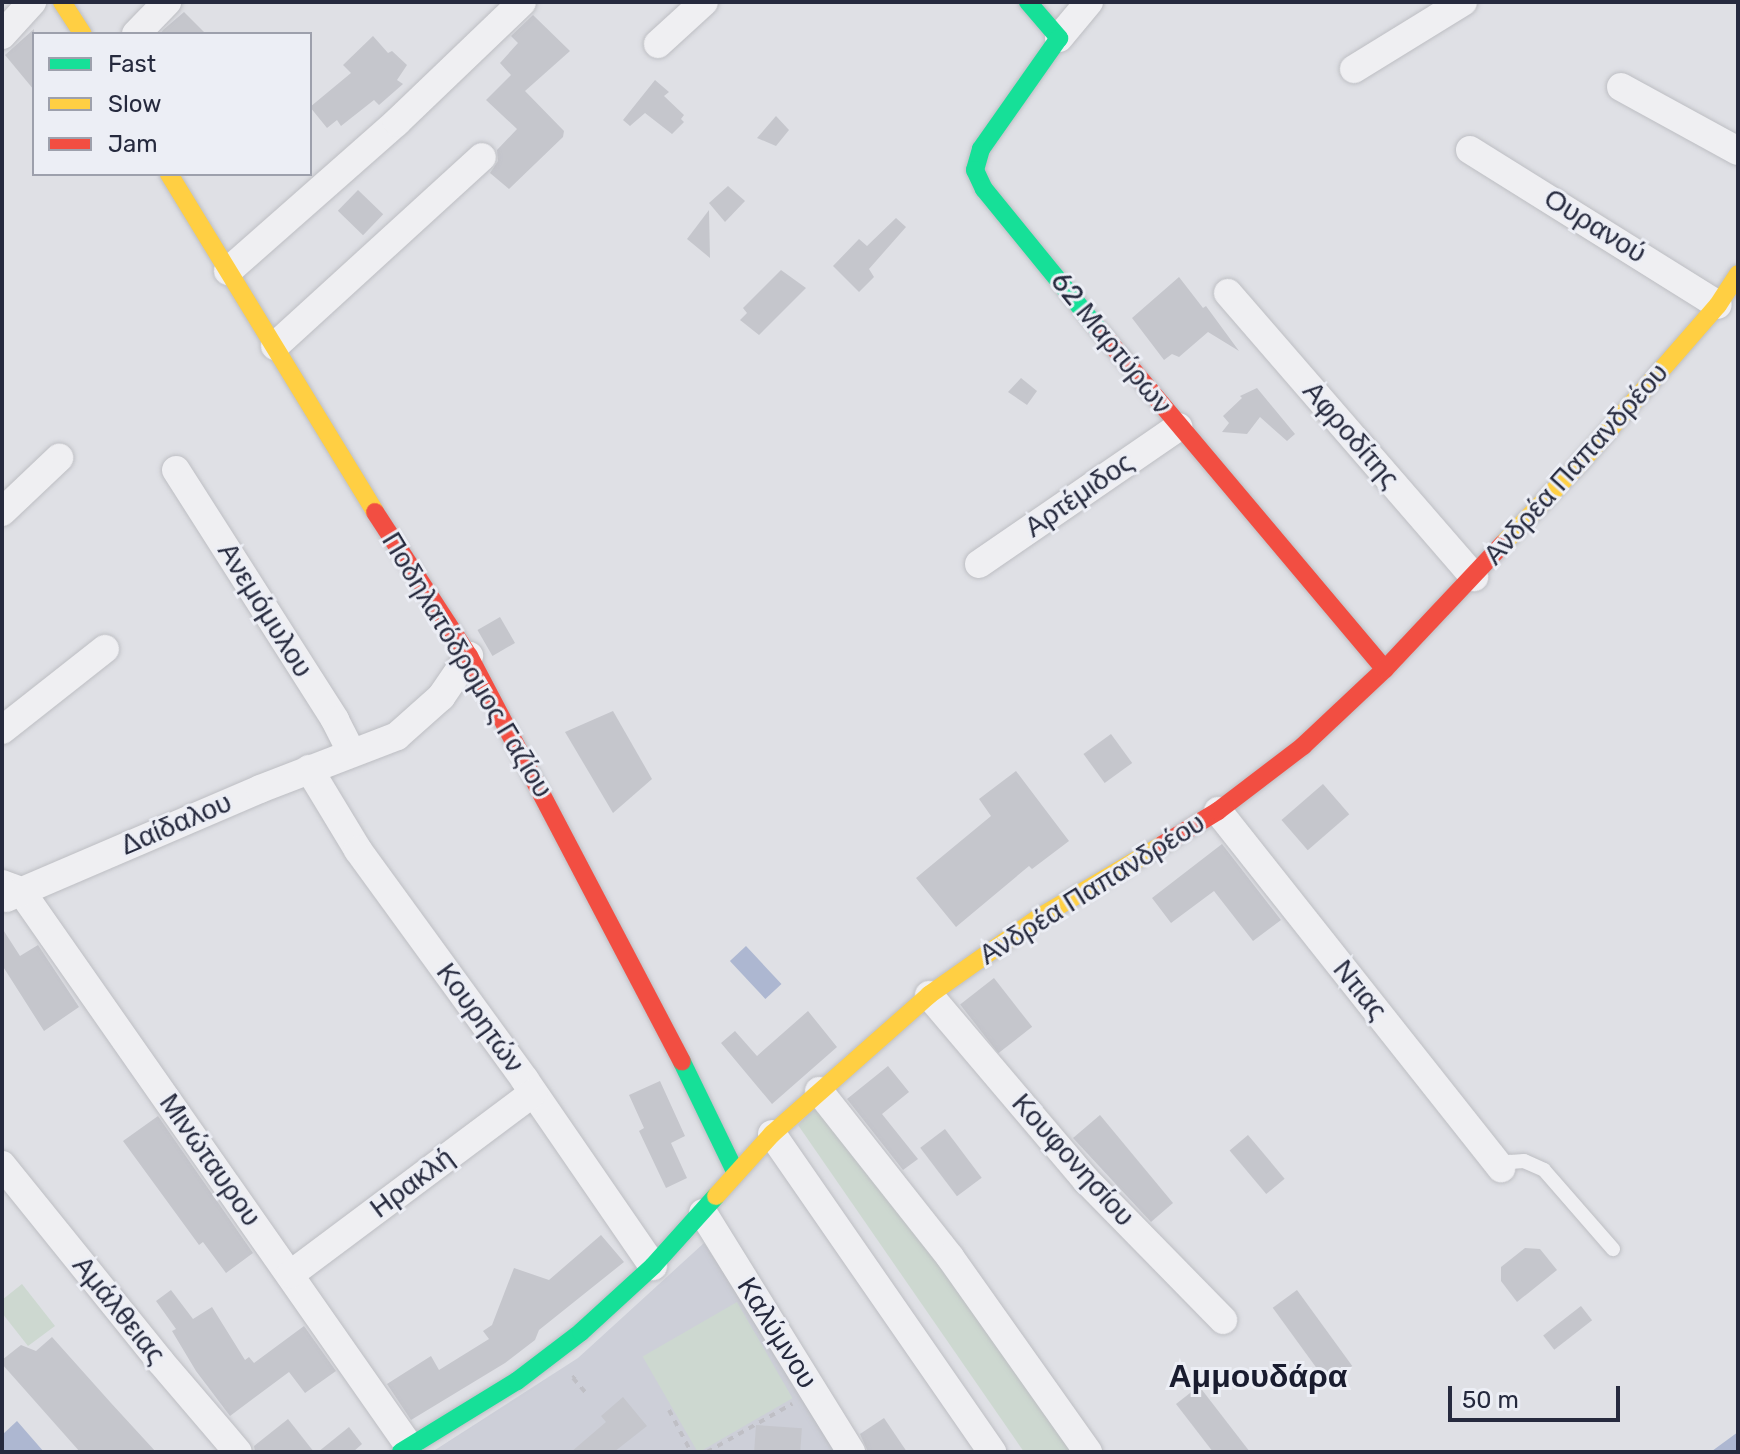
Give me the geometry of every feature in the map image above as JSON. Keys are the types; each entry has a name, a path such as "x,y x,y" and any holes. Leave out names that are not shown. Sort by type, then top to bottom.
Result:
{"street":[{"path":"2,35 32,2"},
{"path":"62,2 82,32"},
{"path":"138,32 167,2"},
{"path":"228,271 397,122 522,2"},
{"path":"658,44 704,2"},
{"path":"1028,2 1059,38 1089,2"},
{"path":"1354,69 1463,2"},
{"name":"62 Μαρτύρων","path":"1059,38 981,149 975,170 1003,215 1056,274 1178,427 1385,669"},
{"path":"1621,87 1738,151"},
{"name":"Ουρανού","path":"1470,150 1718,305"},
{"path":"275,346 482,157"},
{"name":"Ποδηλατόδρομος Γαζίου","path":"170,176 400,552 469,656 640,979 736,1173"},
{"name":"Ανδρέα Παπανδρέου","path":"405,1449 517,1381 581,1332 653,1266 772,1134 929,995 1051,909 1218,811 1303,746 1385,669 1581,462 1718,305 1738,274"},
{"name":"Αφροδίτης","path":"1228,293 1474,577"},
{"name":"Αρτέμιδος","path":"979,564 1178,427"},
{"path":"2,512 59,458"},
{"name":"Ανεμόμυλου","path":"176,470 335,720 351,752"},
{"path":"2,730 105,649"},
{"name":"Δαίδαλου","path":"8,892 351,752 383,742 411,726 441,697 469,656"},
{"name":"Κουρητών","path":"309,769 358,850 653,1266"},
{"name":"Ντιας","path":"1218,811 1501,1168"},
{"name":"Μινώταυρου","path":"8,892 291,1274 405,1449"},
{"name":"Κουφονησίου","path":"929,995 1086,1180 1223,1320"},
{"path":"819,1091 950,1257 1088,1452"},
{"name":"Ηρακλή","path":"291,1274 533,1093"},
{"path":"772,1134 992,1452"},
{"name":"Αμάλθειας","path":"2,1165 238,1452"},
{"name":"Καλύμνου","path":"703,1213 851,1452"}],"lane":[{"path":"1501,1168 1510,1162 1524,1161 1544,1170 1613,1249"}],"path":[{"path":"707,1452 801,1398"},
{"path":"669,1410 691,1452"}],"shaded area":[{"path":"820,1102 1074,1452 1024,1452 798,1125"},
{"path":"704,1243 842,1452 432,1452 578,1358"},
{"path":"22,1284 55,1326 28,1346 2,1313 2,1300"},
{"path":"737,1302 793,1398 698,1452 643,1356"}],"water":[{"path":"746,946 781,984 765,999 730,961"},
{"path":"17,1421 44,1452 2,1452 2,1435"},
{"path":"1738,1432 1738,1452 1710,1452 1712,1451"}],"building":[{"path":"184,12 204,32 162,32"},
{"path":"533,15 570,51 525,91 564,131 563,137 509,189 490,173 498,161 497,150 517,129 486,100 511,75 500,63 518,43 511,36"},
{"path":"34,29 32,88 5,55"},
{"path":"373,36 388,53 392,51 407,65 397,80 403,84 379,105 374,100 341,126 337,120 327,128 312,105 351,73 343,65"},
{"path":"655,80 669,92 664,96 684,115 681,119 684,122 672,134 645,113 630,126 623,120"},
{"path":"776,116 789,130 776,146 757,138"},
{"path":"728,186 745,201 725,222 709,203"},
{"path":"358,190 383,214 363,235 338,211"},
{"path":"709,210 710,258 687,239"},
{"path":"896,218 906,227 869,269 874,277 859,292 833,266 859,239 867,246"},
{"path":"781,270 806,288 759,335 740,320 747,313 743,308"},
{"path":"1179,277 1203,308 1206,306 1239,351 1208,332 1179,357 1172,354 1164,360 1132,318"},
{"path":"1021,378 1037,391 1027,405 1008,392"},
{"path":"1257,388 1295,434 1287,441 1260,417 1247,434 1222,432 1229,423 1223,416 1242,398 1240,396"},
{"path":"500,617 515,643 492,656 477,630"},
{"path":"613,711 652,779 613,813 565,732"},
{"path":"1111,734 1132,763 1105,783 1083,754"},
{"path":"1016,771 1069,841 1032,869 1029,866 956,927 916,878 991,816 979,799"},
{"path":"1323,784 1349,814 1308,850 1281,820"},
{"path":"1222,844 1281,920 1253,941 1214,891 1171,923 1152,898"},
{"path":"2,928 20,956 38,945 79,1007 44,1031 2,965"},
{"path":"994,978 1032,1027 998,1053 960,1004"},
{"path":"808,1011 837,1047 772,1104 721,1043 735,1031 757,1056"},
{"path":"888,1066 909,1092 882,1114 918,1159 903,1170 847,1099"},
{"path":"660,1081 685,1136 671,1143 687,1178 666,1188 639,1131 644,1128 629,1095"},
{"path":"1100,1115 1173,1203 1151,1222 1073,1138"},
{"path":"158,1116 253,1253 226,1273 203,1242 199,1245 123,1141"},
{"path":"945,1129 982,1178 957,1196 920,1148"},
{"path":"1248,1135 1285,1179 1266,1194 1230,1150"},
{"path":"601,1235 624,1262 539,1330 535,1340 505,1363 411,1420 387,1384 431,1356 439,1370 489,1339 483,1331 492,1325 514,1268 549,1280"},
{"path":"1525,1248 1540,1249 1557,1270 1517,1302 1501,1281 1501,1267"},
{"path":"171,1290 193,1319 212,1307 245,1360 249,1357 254,1363 304,1326 336,1371 305,1393 289,1372 230,1416 196,1371 172,1331 176,1329 156,1301"},
{"path":"1297,1290 1352,1366 1328,1384 1273,1308"},
{"path":"1581,1306 1592,1320 1554,1350 1543,1336"},
{"path":"52,1337 156,1452 80,1452 2,1364 2,1360 21,1345 36,1351"},
{"path":"1199,1386 1250,1452 1213,1452 1176,1404"},
{"path":"623,1397 647,1426 614,1452 571,1452 606,1422 601,1416"},
{"path":"884,1418 907,1452 868,1452 860,1434"},
{"path":"288,1419 314,1452 255,1452 254,1446"},
{"path":"756,1425 802,1428 800,1452 754,1452"},
{"path":"349,1427 362,1444 353,1452 318,1452"}],"traffic: fast":[{"path":"1028,2 1059,38 981,149 975,170 984,189 1100,331"},
{"path":"682,1062 736,1173"},
{"path":"401,1452 517,1381 581,1332 653,1266 716,1196"}],"traffic: slow":[{"path":"62,2 82,32"},
{"path":"170,176 375,512"},
{"path":"1503,544 1581,462 1718,305 1738,274"},
{"path":"716,1196 772,1134 929,995 1038,918 1162,845"}],"traffic: jam":[{"path":"1100,331 1385,669"},
{"path":"375,512 469,656 682,1062"},
{"path":"1162,845 1218,811 1303,746 1385,669 1503,544"}],"district":[{"name":"Αμμουδάρα","path":"1258,1376"}]}
